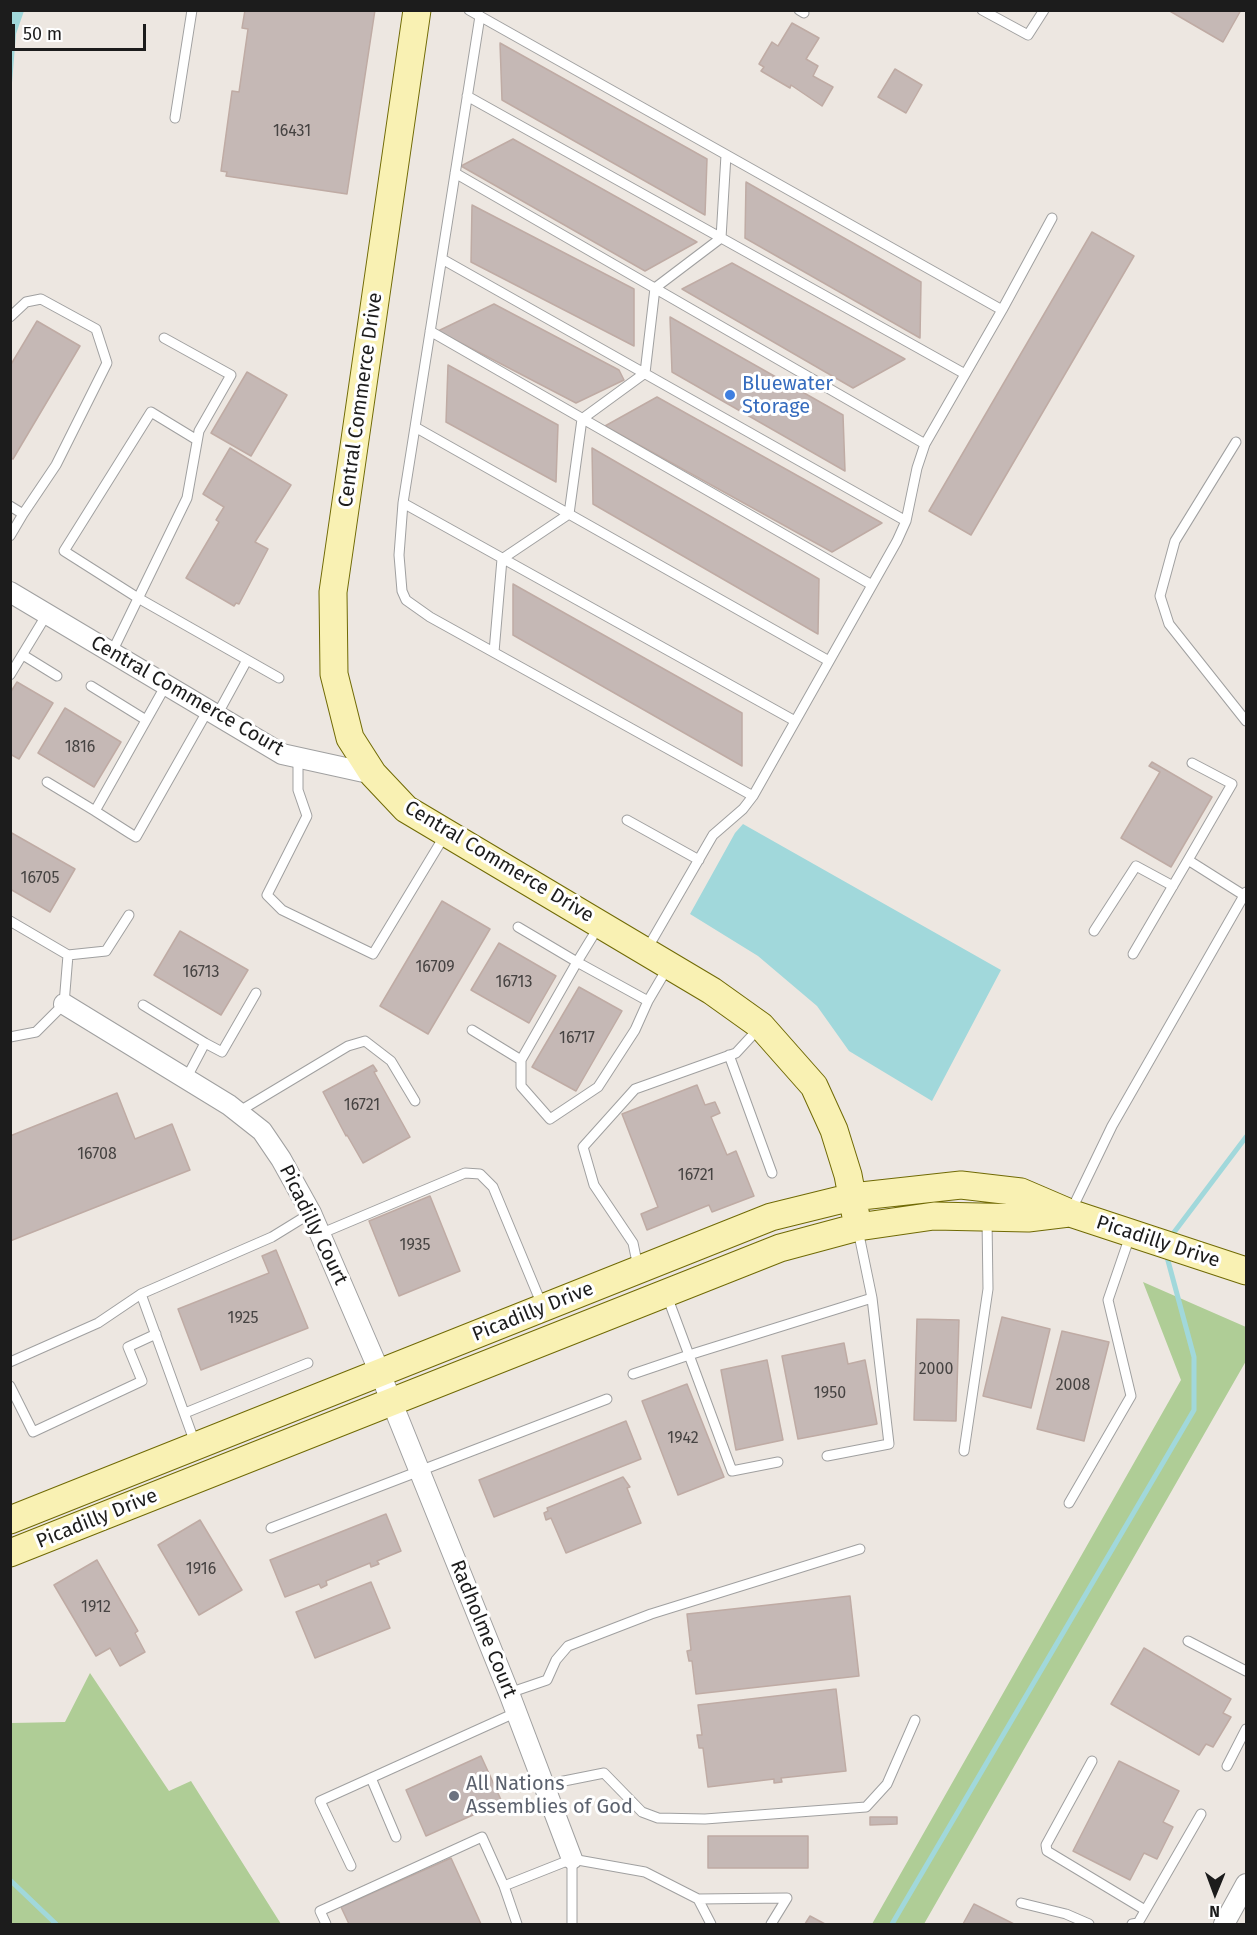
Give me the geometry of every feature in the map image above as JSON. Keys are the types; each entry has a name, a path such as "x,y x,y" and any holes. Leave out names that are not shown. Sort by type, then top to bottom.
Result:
{"street":[{"name":"Central Commerce Drive","path":"417,10 333,592 334,674 350,738 373,774 406,809 670,965 761,1026 814,1086 834,1130 858,1227"},
{"name":"Central Commerce Court","path":"10,592 282,754 373,774"},
{"name":"Picadilly Court","path":"64,1004 238,1112 262,1131 281,1159 311,1213 391,1401"},
{"name":"Picadilly Drive","path":"10,1520 771,1217 852,1197 961,1185 1021,1192 1070,1213 1246,1271"},
{"name":"Picadilly Drive","path":"10,1553 780,1248 858,1227 934,1216 1028,1218 1070,1213"},
{"name":"Radholme Court","path":"391,1401 510,1693 572,1859"},
{"path":"1224,1924 1246,1884"}],"lane":[{"path":"175,118 192,10"},
{"path":"469,10 1002,309"},
{"path":"982,10 1028,35 1044,10"},
{"path":"480,16 403,503 399,578 406,600 430,617 753,796"},
{"path":"467,96 965,374"},
{"path":"502,558 569,514 582,419 645,374 655,288 721,238 726,155"},
{"path":"455,173 925,444"},
{"path":"646,951 718,829 743,809 753,796 872,585 906,521 917,468 925,444 1052,218"},
{"path":"442,259 906,521"},
{"path":"10,317 26,302 41,299 96,329 107,363 56,465 10,536"},
{"path":"430,331 872,585"},
{"path":"112,652 187,498 199,431 231,375 164,338"},
{"path":"197,440 151,412 64,551 138,598 279,678"},
{"path":"415,427 829,661"},
{"path":"1236,442 1175,541 1160,596 1169,624 1246,721"},
{"path":"403,503 795,721"},
{"path":"10,507 23,514"},
{"path":"494,652 502,558"},
{"path":"10,675 47,614"},
{"path":"23,655 57,676"},
{"path":"47,782 136,837 247,660"},
{"path":"95,811 166,685"},
{"path":"91,686 146,720"},
{"path":"298,758 298,790 307,816 267,895 282,910 373,954 424,873 446,833"},
{"path":"1133,954 1232,784 1192,763"},
{"path":"627,820 699,860"},
{"path":"1070,1213 1112,1126 1246,894 1188,860"},
{"path":"1094,931 1136,866 1173,886"},
{"path":"10,921 68,955 106,951 129,915"},
{"path":"600,924 520,1059 521,1086 550,1119 598,1087 635,1030 648,1001 670,965"},
{"path":"518,927 648,1001"},
{"path":"10,1037 36,1032 64,1004 68,955"},
{"path":"143,1005 222,1052 256,993"},
{"path":"639,1269 633,1243 594,1185 583,1147 635,1089 736,1053 761,1026"},
{"path":"472,1030 520,1059"},
{"path":"238,1112 348,1046 365,1041 391,1061 415,1101"},
{"path":"186,1079 205,1042"},
{"path":"729,1056 772,1173"},
{"path":"320,1234 465,1173 480,1174 493,1187 543,1308"},
{"path":"10,1362 98,1323 141,1294 272,1237 311,1213"},
{"path":"964,1451 988,1289 987,1216"},
{"path":"827,1456 889,1444 872,1298 858,1227"},
{"path":"1069,1503 1131,1396 1108,1300 1131,1233"},
{"path":"666,1293 732,1471 778,1462"},
{"path":"141,1294 196,1445"},
{"path":"633,1374 872,1298"},
{"path":"10,1386 33,1432 142,1380 128,1347 156,1334"},
{"path":"185,1413 308,1363"},
{"path":"271,1528 607,1399"},
{"path":"510,1693 547,1680 556,1660 568,1646 651,1614 860,1549"},
{"path":"1188,1641 1246,1671"},
{"path":"351,1866 320,1801 517,1712"},
{"path":"544,1785 604,1773 642,1812 658,1818 705,1819 866,1807 887,1784 915,1720"},
{"path":"1227,1766 1246,1729"},
{"path":"1092,1761 1046,1845 1047,1851 1144,1910"},
{"path":"371,1778 396,1837"},
{"path":"1137,1924 1201,1814"},
{"path":"326,1924 320,1911 482,1837 504,1886 517,1924"},
{"path":"572,1859 572,1924"},
{"path":"504,1886 572,1859 645,1872 699,1899 787,1898 771,1924"},
{"path":"699,1899 711,1924"},
{"path":"1020,1903 1066,1914 1089,1924"}],"green space":[{"path":"1143,1282 1246,1327 1246,1361 924,1924 872,1924 1181,1380"},
{"path":"90,1673 169,1791 191,1781 281,1924 11,1924 11,1723 65,1722"}],"water":[{"path":"11,10 24,11 16,34 11,95"},
{"path":"743,824 1001,970 932,1101 849,1051 817,1006 758,956 690,914 735,833"}],"building":[{"path":"245,10 375,10 347,194 226,176 227,172 221,171 232,91 239,92 248,29 242,28"},
{"path":"1168,10 1241,10 1223,42"},
{"path":"792,23 819,38 806,59 818,66 813,76 833,87 822,106 791,85 790,88 761,71 764,67 759,64 772,42 778,46"},
{"path":"500,43 707,159 705,215 502,100"},
{"path":"895,69 922,85 906,113 878,97"},
{"path":"513,139 697,242 645,271 461,166"},
{"path":"746,182 921,282 920,338 745,238"},
{"path":"472,205 634,289 634,346 471,262"},
{"path":"1092,232 1134,256 971,535 929,511"},
{"path":"732,263 905,359 853,388 682,289"},
{"path":"494,304 619,370 624,380 576,403 438,331"},
{"path":"670,317 843,415 845,471 672,372"},
{"path":"37,321 80,346 13,459 10,458 10,366"},
{"path":"448,365 558,425 556,482 446,422"},
{"path":"247,372 287,395 251,456 211,433"},
{"path":"657,397 882,523 832,552 605,426"},
{"path":"230,448 291,485 255,542 268,549 239,604 236,603 234,606 186,578 219,522 216,520 224,507 203,494"},
{"path":"592,448 819,579 818,634 593,504"},
{"path":"513,584 742,713 742,766 513,635"},
{"path":"17,682 53,703 19,759 10,754 10,693"},
{"path":"65,708 121,742 94,787 38,753"},
{"path":"1152,762 1212,797 1171,867 1121,838 1160,772 1149,766"},
{"path":"10,832 75,869 50,912 10,889"},
{"path":"442,901 490,929 428,1034 380,1006"},
{"path":"180,931 248,970 221,1015 154,975"},
{"path":"499,943 556,976 529,1023 471,990"},
{"path":"579,987 622,1011 576,1091 532,1067"},
{"path":"373,1065 377,1071 374,1072 410,1137 363,1163 323,1092"},
{"path":"697,1085 705,1105 715,1102 720,1113 711,1117 727,1155 736,1151 754,1196 712,1212 709,1205 647,1230 641,1214 658,1207 622,1114"},
{"path":"117,1093 135,1139 172,1124 190,1170 10,1241 10,1136"},
{"path":"430,1196 460,1271 399,1296 369,1221"},
{"path":"276,1250 308,1328 201,1370 178,1309 269,1273 262,1256"},
{"path":"1002,1317 1050,1329 1031,1408 983,1396"},
{"path":"917,1319 959,1320 956,1421 914,1420"},
{"path":"1062,1331 1109,1342 1084,1441 1037,1429"},
{"path":"844,1343 848,1364 865,1360 877,1424 798,1439 782,1356"},
{"path":"767,1360 783,1440 736,1450 721,1370"},
{"path":"687,1384 724,1477 678,1495 642,1401"},
{"path":"626,1421 641,1459 494,1517 479,1480"},
{"path":"623,1477 630,1487 627,1488 641,1523 566,1553 551,1518 546,1520 544,1513 548,1511 547,1508"},
{"path":"386,1514 401,1551 377,1561 379,1564 371,1567 370,1563 326,1581 327,1585 321,1588 319,1584 285,1597 270,1560"},
{"path":"200,1520 242,1590 199,1615 158,1545"},
{"path":"97,1560 138,1631 135,1633 145,1652 120,1666 110,1648 96,1656 54,1585"},
{"path":"371,1582 390,1628 315,1658 296,1612"},
{"path":"850,1596 859,1676 696,1694 692,1661 689,1661 687,1651 691,1650 687,1614"},
{"path":"1144,1648 1231,1699 1223,1713 1231,1717 1213,1747 1206,1744 1199,1755 1111,1704"},
{"path":"836,1689 846,1771 781,1778 782,1782 774,1783 774,1779 708,1787 703,1748 699,1748 697,1735 702,1735 698,1705"},
{"name":"All Nations Assemblies of God","path":"481,1756 502,1802 426,1836 406,1790"},
{"path":"1119,1761 1179,1791 1163,1822 1173,1827 1157,1859 1144,1853 1130,1880 1073,1851"},
{"path":"870,1817 897,1817 897,1824 870,1825"},
{"path":"708,1836 808,1836 808,1868 708,1868"},
{"path":"451,1858 481,1924 349,1924 341,1907"},
{"path":"974,1904 1014,1924 963,1924"},
{"path":"810,1916 825,1924 805,1924"}],"waterway":[{"path":"1172,1235 1246,1137"},
{"path":"892,1924 1194,1410 1194,1357 1167,1257"},
{"path":"10,1880 56,1924"}],"place":[{"name":"Bluewater Storage","path":"730,395"},
{"name":"All Nations Assemblies of God","path":"454,1796"}]}
